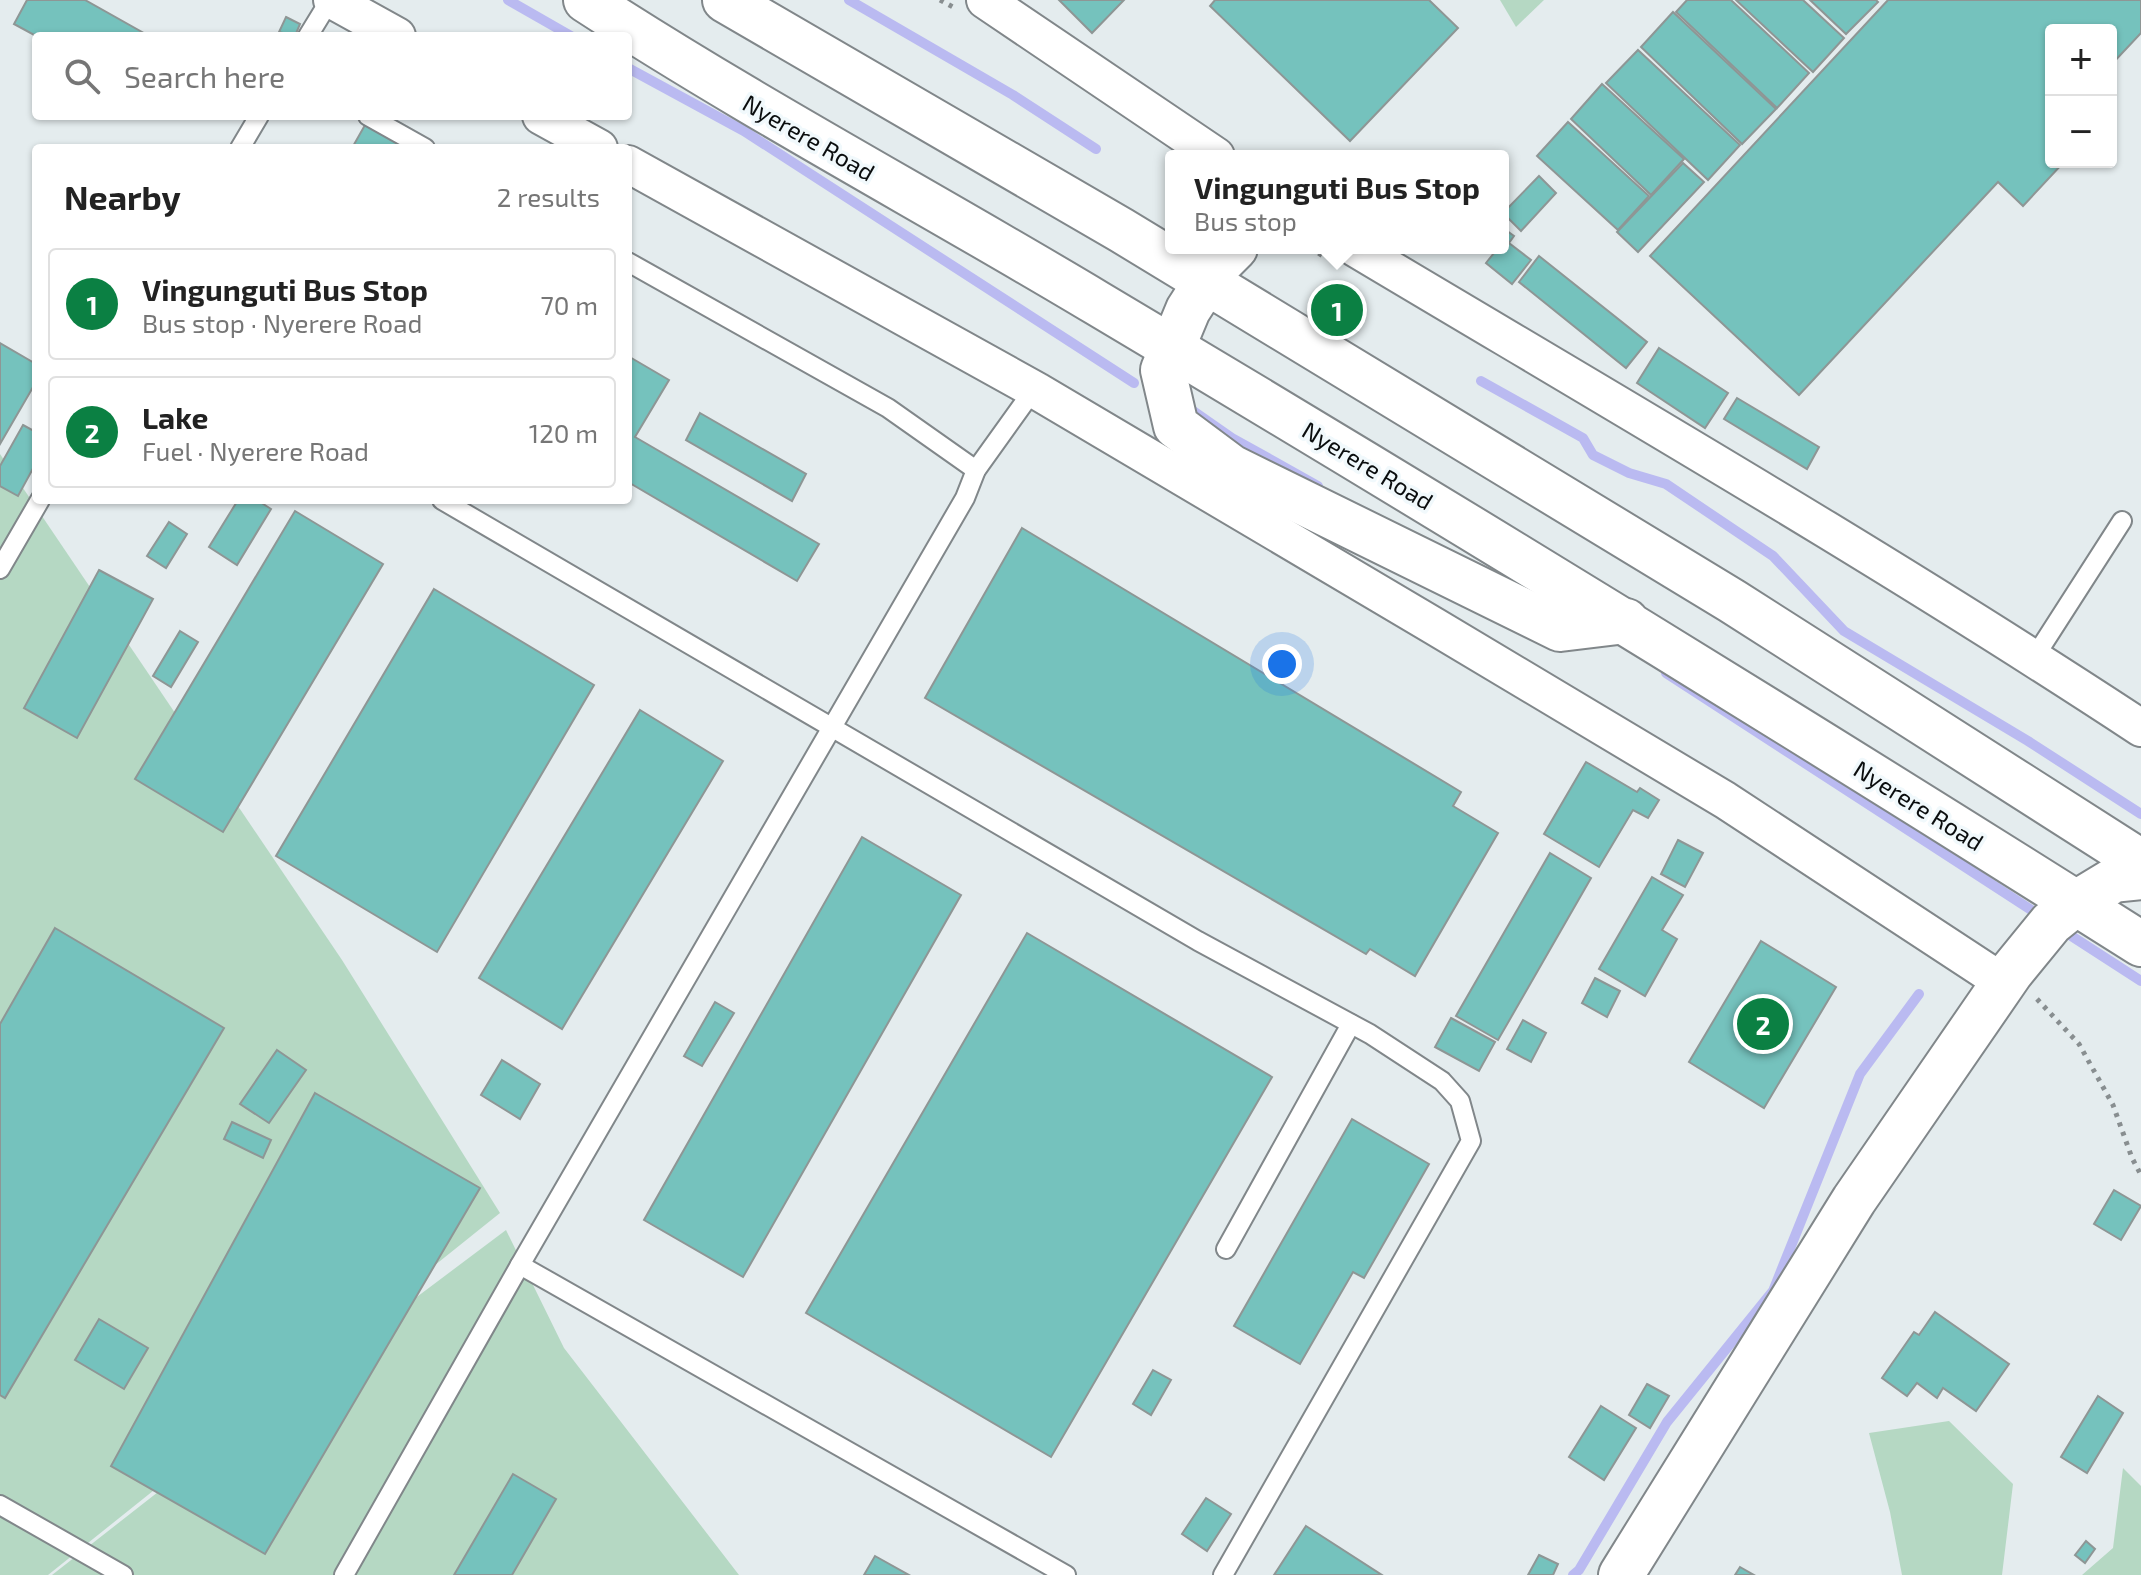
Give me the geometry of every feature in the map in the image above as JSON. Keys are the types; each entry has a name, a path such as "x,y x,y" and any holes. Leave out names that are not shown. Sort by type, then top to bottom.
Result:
{"main road":[{"name":"Nyerere Road","path":"586,0 791,128 1171,347 1626,621 2141,944"},
{"path":"725,0 1121,230 1732,601 2141,862"},
{"path":"1229,254 1215,268 1188,310 1163,370 1176,426 1231,467 1560,629 1626,621"},
{"path":"1621,1575 1854,1200 2007,978 2051,923 2076,903 2114,880 2141,877"}],"street":[{"path":"331,0 390,32"},
{"path":"985,0 1207,150"},
{"path":"548,120 592,144"},
{"path":"632,166 1034,389 1725,800 2007,978"},
{"path":"1365,254 1811,521 2034,658 2141,728"}],"lane":[{"path":"311,32 331,0"},
{"path":"242,144 257,120"},
{"path":"375,120 418,144"},
{"path":"632,264 888,408 976,470"},
{"path":"344,1575 965,498 976,470 1034,389"},
{"path":"0,569 38,504"},
{"path":"449,504 1198,941 1351,1024 1442,1081 1460,1101 1471,1141 1223,1575"},
{"path":"2034,658 2122,521"},
{"path":"1226,1249 1351,1024"},
{"path":"520,1265 1066,1575"},
{"path":"3,1514 123,1575"}],"path":[{"path":"2007,978 2079,1044 2113,1105 2141,1175"}],"green space":[{"path":"1500,0 1544,0 1516,27"},
{"path":"0,454 342,960 500,1213 48,1575 0,1575"},
{"path":"506,1230 564,1348 739,1575 52,1575 181,1474"},
{"path":"1949,1421 2013,1484 2002,1575 1902,1575 1890,1512 1869,1433"},
{"path":"2123,1468 2141,1486 2141,1575 2082,1575 2113,1548"}],"building":[{"path":"27,0 85,0 142,32 32,34 14,24"},
{"path":"1059,0 1124,0 1092,33"},
{"path":"1215,0 1429,0 1458,28 1350,141 1210,6"},
{"path":"1687,0 1731,0 1809,73 1777,108 1676,12"},
{"path":"1736,0 1803,0 1844,38 1813,72"},
{"path":"1810,0 1876,0 1878,2 1846,34"},
{"path":"1888,0 2141,0 2141,33 2117,59 2117,24 2045,24 2045,168 2058,168 2023,206 1998,182 1799,395 1650,256"},
{"path":"1673,12 1776,109 1742,144 1641,47"},
{"path":"286,17 300,24 297,32 279,32"},
{"path":"1638,50 1740,145 1708,180 1606,83"},
{"path":"1602,84 1684,159 1651,195 1571,119"},
{"path":"1568,122 1649,196 1618,230 1537,156"},
{"path":"365,125 400,144 354,144"},
{"path":"1683,163 1704,182 1638,252 1617,232"},
{"path":"1539,176 1556,193 1521,231 1509,219 1509,207"},
{"path":"1509,243 1531,260 1512,284 1486,263 1493,254 1509,254"},
{"path":"1539,256 1647,342 1626,368 1519,282"},
{"path":"0,343 32,362 32,389 0,444"},
{"path":"1659,348 1728,393 1705,428 1637,383"},
{"path":"632,358 669,380 635,437 819,544 797,581 632,484"},
{"path":"1737,398 1819,447 1807,469 1724,419"},
{"path":"700,413 806,474 792,501 686,440"},
{"path":"23,425 32,430 32,470 18,496 0,486 0,466"},
{"path":"236,504 263,504 271,509 237,565 209,547"},
{"path":"295,511 383,564 223,832 135,779"},
{"path":"169,522 187,534 166,568 147,556"},
{"path":"1022,528 1461,792 1453,806 1498,833 1415,976 1370,949 1366,954 925,698"},
{"path":"99,570 153,599 77,738 24,708"},
{"path":"434,589 594,685 437,952 276,856"},
{"path":"180,631 198,642 171,687 153,676"},
{"path":"640,710 723,761 562,1029 479,978"},
{"path":"1586,762 1637,792 1640,788 1659,800 1648,818 1633,810 1599,867 1544,834"},
{"path":"862,837 961,895 743,1277 644,1220"},
{"path":"1678,840 1703,853 1685,887 1661,874"},
{"path":"1550,853 1591,878 1498,1040 1456,1016"},
{"path":"1652,877 1683,895 1662,930 1677,939 1645,996 1599,969"},
{"path":"55,928 224,1028 5,1398 0,1395 0,1024"},
{"path":"1027,933 1272,1077 1051,1457 806,1313"},
{"path":"1761,941 1836,987 1764,1108 1689,1062"},
{"path":"1595,978 1620,991 1607,1017 1582,1003"},
{"path":"715,1002 734,1013 702,1066 684,1056"},
{"path":"1451,1018 1495,1042 1479,1071 1435,1047"},
{"path":"1523,1020 1546,1033 1531,1062 1507,1049"},
{"path":"277,1050 306,1070 269,1123 240,1104"},
{"path":"502,1060 540,1084 520,1119 481,1095"},
{"path":"315,1093 480,1188 265,1554 111,1466"},
{"path":"1352,1119 1429,1164 1364,1278 1353,1272 1300,1364 1234,1326"},
{"path":"232,1122 271,1140 263,1158 224,1139"},
{"path":"2114,1190 2141,1206 2121,1240 2094,1224"},
{"path":"1935,1312 2009,1364 1976,1411 1943,1388 1937,1398 1917,1383 1907,1396 1882,1378 1914,1332 1919,1335"},
{"path":"99,1319 148,1348 124,1389 75,1360"},
{"path":"1153,1370 1171,1380 1151,1415 1133,1404"},
{"path":"1647,1384 1669,1396 1650,1428 1629,1415"},
{"path":"2098,1396 2123,1413 2087,1473 2061,1457"},
{"path":"1601,1406 1636,1428 1604,1480 1569,1457"},
{"path":"513,1474 556,1499 512,1575 454,1575"},
{"path":"1206,1498 1231,1514 1207,1551 1182,1534"},
{"path":"1306,1526 1382,1575 1274,1575"},
{"path":"2086,1541 2095,1549 2085,1563 2075,1555"},
{"path":"1539,1555 1558,1564 1553,1575 1528,1575"},
{"path":"875,1556 909,1575 864,1575"},
{"path":"1740,1567 1754,1575 1735,1575"}],"waterway":[{"path":"508,0 564,32"},
{"path":"849,0 1013,95 1096,149"},
{"path":"632,70 744,131 1134,383"},
{"path":"1481,381 1583,438 1593,455 1629,473 1666,484 1773,556 1844,631 2028,741 2141,814"},
{"path":"1189,408 1232,438 1318,486"},
{"path":"1666,673 2042,917"},
{"path":"2059,928 2141,981"},
{"path":"1573,1575 1579,1570 1667,1422 1773,1291 1860,1074 1919,994"}],"place":[{"name":"Vingunguti Bus Stop","path":"1337,310"},
{"name":"Lake","path":"1763,1024"}]}
